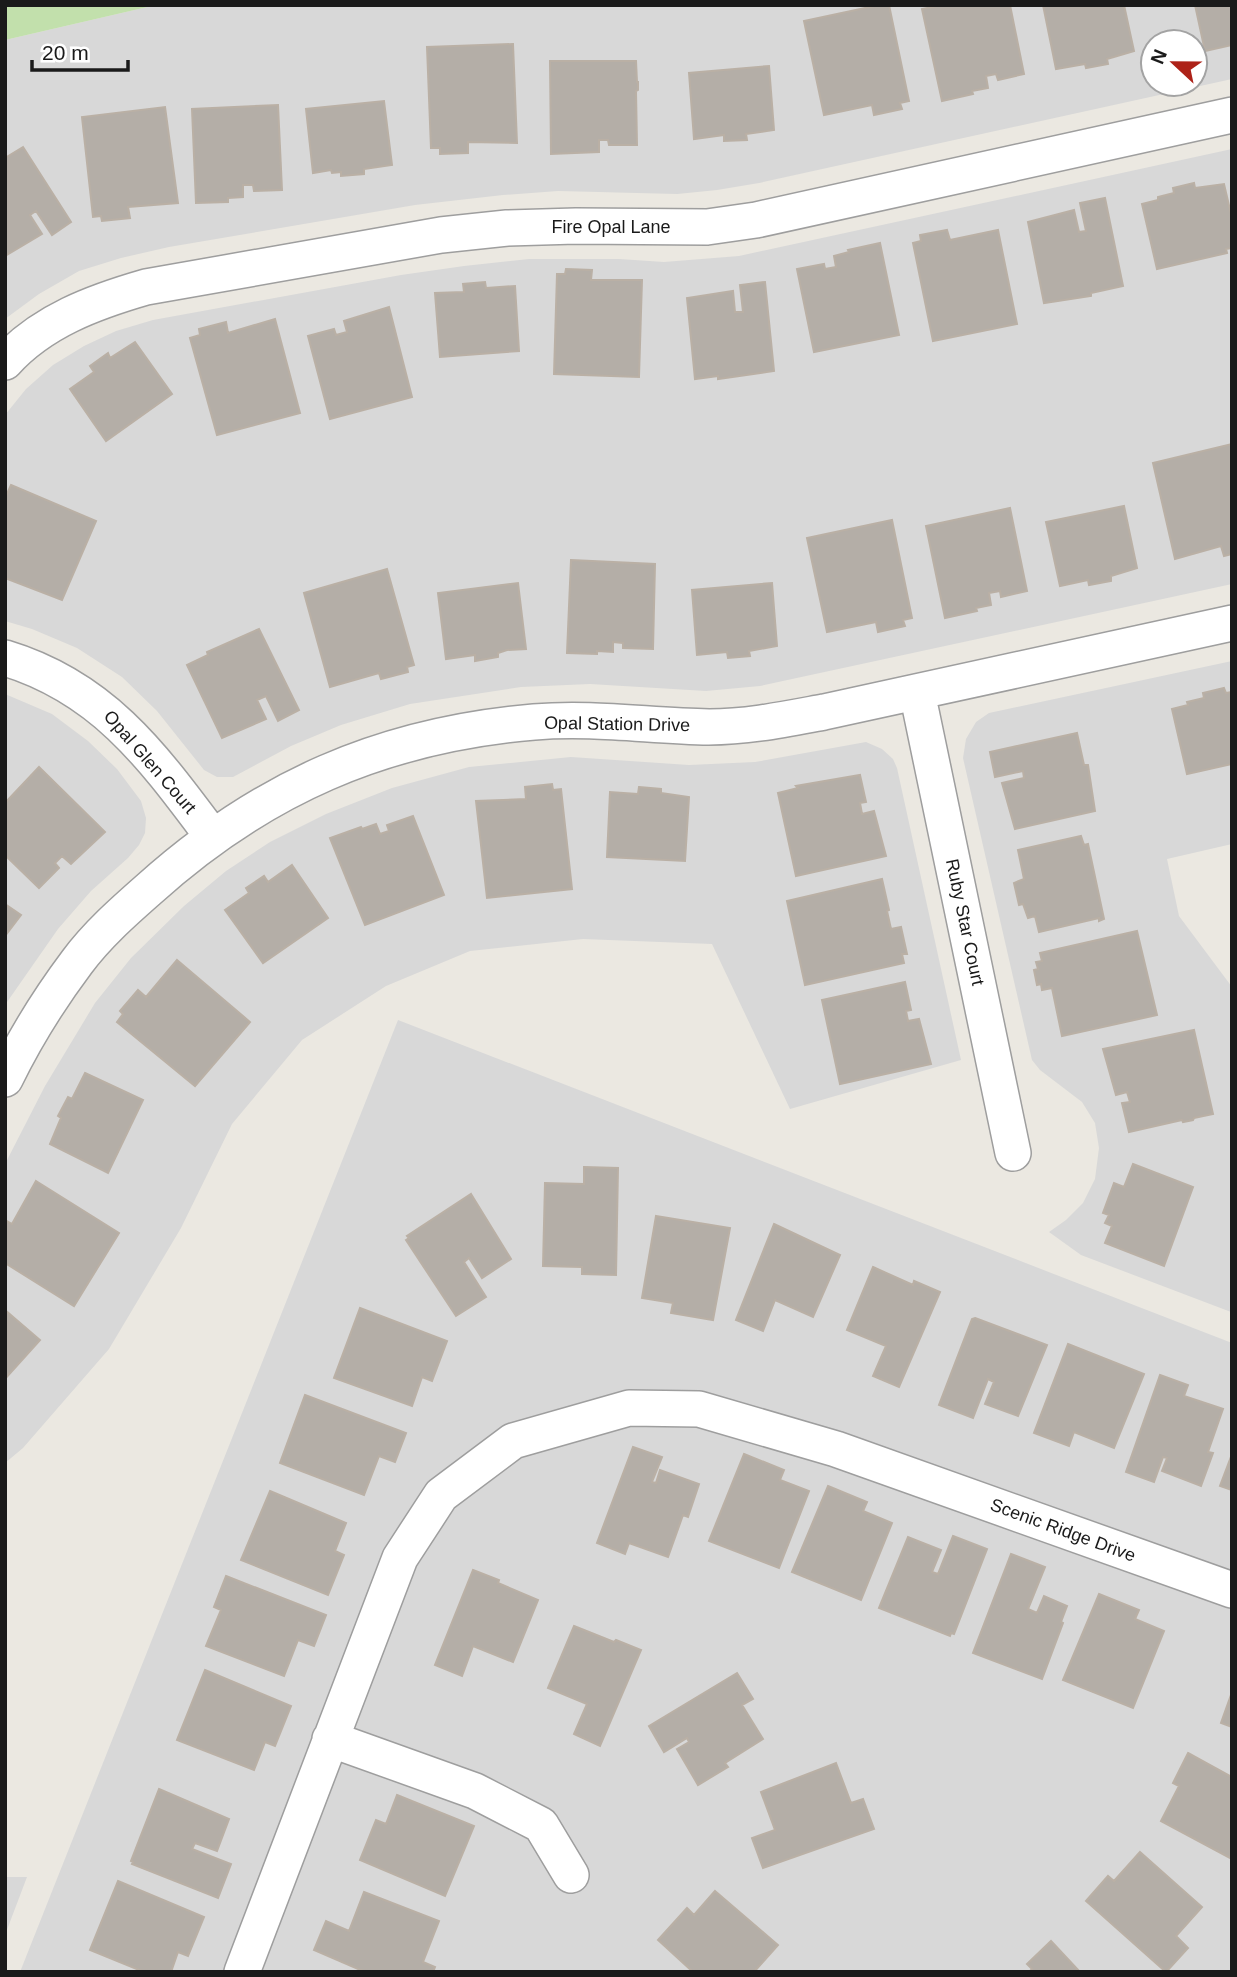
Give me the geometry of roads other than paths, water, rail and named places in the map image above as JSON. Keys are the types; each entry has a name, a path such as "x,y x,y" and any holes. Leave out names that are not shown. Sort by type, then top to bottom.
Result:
{"street":[{"name":"Fire Opal Lane","path":"5,362 55,322 99,300 146,287 441,235 508,228 707,227 744,222 1232,115"},
{"name":"Opal Station Drive","path":"5,1079 46,1007 78,960 121,914 177,864 232,822 288,791 355,760 415,741 474,729 535,722 583,720 710,727 757,724 1232,623"},
{"name":"Opal Glen Court","path":"5,658 34,667 73,687 102,707 137,742 213,836"},
{"name":"Ruby Star Court","path":"917,692 1013,1153"},
{"name":"Scenic Ridge Drive","path":"242,1972 400,1558 441,1495 513,1441 629,1408 699,1409 836,1449 1232,1590"},
{"path":"330,1739 475,1791 541,1825 571,1875"}]}
